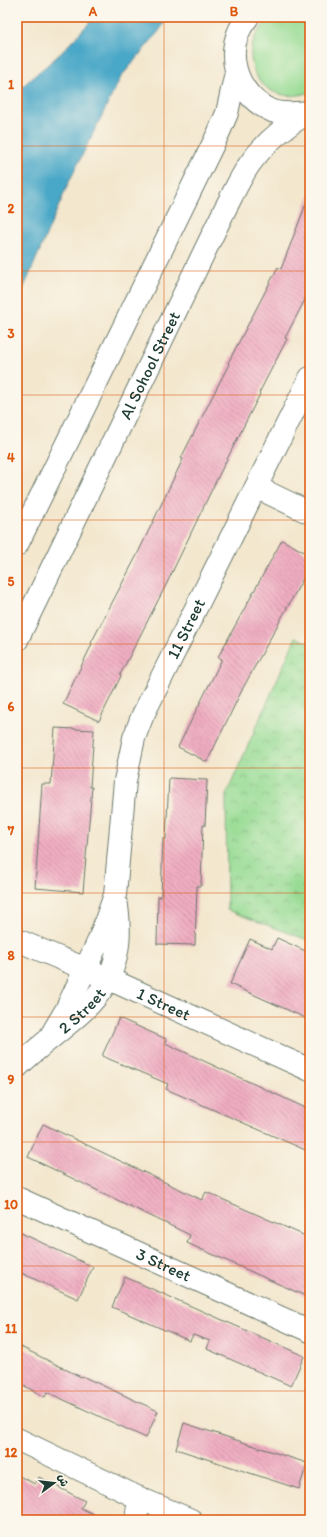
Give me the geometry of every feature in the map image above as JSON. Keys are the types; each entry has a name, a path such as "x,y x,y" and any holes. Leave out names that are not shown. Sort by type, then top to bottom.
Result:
{"street":[{"name":"Al Sohool Street","path":"248,17 243,23 236,38 234,55 236,72 244,89 257,102 274,111 292,114 310,112"},
{"name":"Al Sohool Street","path":"17,545 219,132 226,113 236,72"},
{"name":"Al Sohool Street","path":"17,640 225,209 249,166 261,149 276,134 292,122 310,112"},
{"name":"11 Street","path":"86,969 105,925 115,895 125,781 134,738 151,696 310,378"},
{"path":"256,487 310,513"},
{"name":"11 Street","path":"109,978 115,963 117,946 118,912 115,895"},
{"name":"1 Street","path":"17,940 109,978 310,1070"},
{"name":"2 Street","path":"50,1038 66,1010 86,969"},
{"name":"2 Street","path":"17,1067 90,1006 109,978"},
{"name":"3 Street","path":"17,1198 310,1331"},
{"path":"17,1439 139,1498 191,1520"},
{"path":"136,1520 139,1498"}],"green space":[{"path":"277,17 305,17 310,19 310,92 290,96 274,92 262,83 254,70 251,55 253,41 262,27"},
{"path":"296,637 310,643 310,941 227,910 226,795"}],"water":[{"path":"90,17 167,17 160,30 121,77 69,182 17,304 17,91 61,53 89,23"}],"building":[{"path":"309,196 310,290 285,338 287,339 259,393 260,394 167,583 120,675 121,676 99,721 63,704 92,644 91,643 137,555 183,459 181,458 229,364 228,363 278,267 281,269"},
{"path":"282,540 310,555 310,566 243,688 207,762 178,747 222,659 218,657"},
{"path":"55,728 94,730 90,787 92,787 83,892 35,888 42,784 51,784"},
{"path":"169,778 207,780 205,826 203,825 201,886 197,886 195,945 157,944 158,896 161,897 163,839 166,839"},
{"path":"277,938 310,953 310,1020 230,984 250,939 272,949"},
{"path":"119,1018 166,1039 165,1043 310,1110 310,1152 166,1089 168,1084 102,1056"},
{"path":"43,1124 202,1200 206,1192 310,1238 310,1298 187,1243 190,1235 28,1157"},
{"path":"17,1231 93,1267 78,1299 17,1271"},
{"path":"125,1277 304,1356 291,1386 207,1349 210,1341 193,1335 190,1341 112,1307"},
{"path":"17,1345 81,1377 82,1376 158,1411 146,1438 47,1392 45,1397 17,1382"},
{"path":"184,1423 307,1463 299,1489 176,1449"},
{"path":"17,1475 35,1484 39,1477 85,1501 81,1508 105,1520 17,1520"}]}
